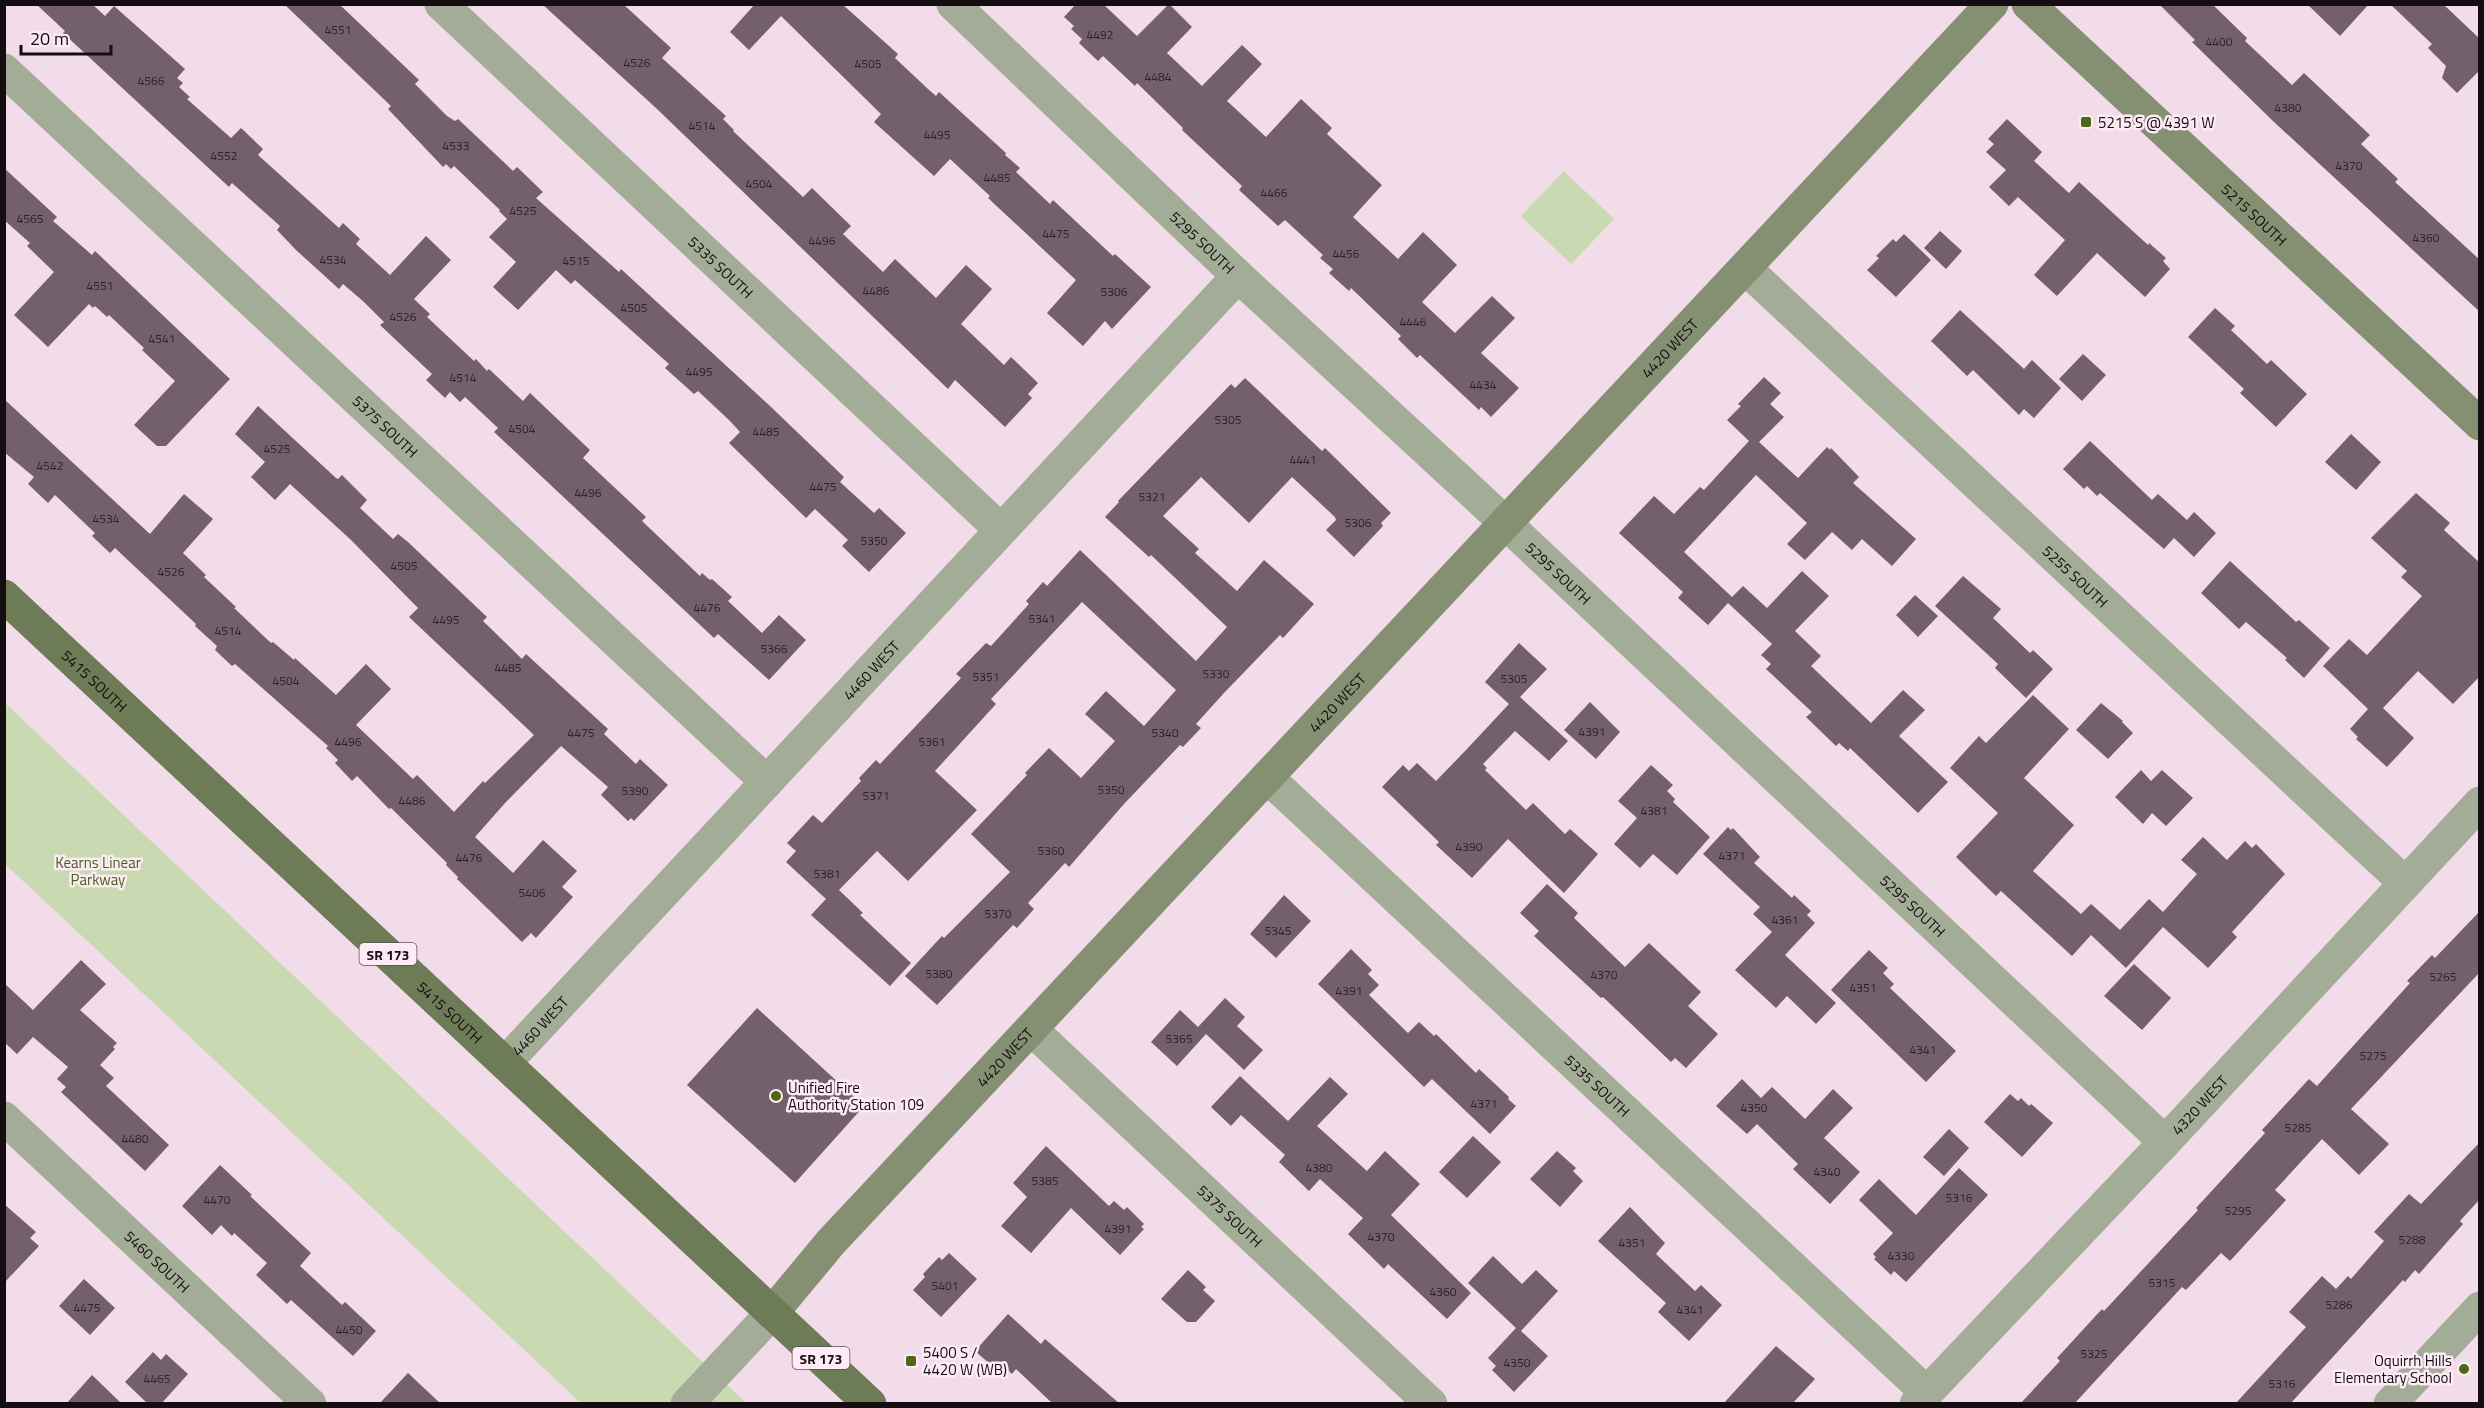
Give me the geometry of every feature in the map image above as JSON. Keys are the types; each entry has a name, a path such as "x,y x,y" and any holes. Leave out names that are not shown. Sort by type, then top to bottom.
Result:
{"main road":[{"name":"5415 SOUTH","path":"4,596 870,1404"}],"street":[{"name":"5335 SOUTH","path":"441,4 1001,530"},
{"name":"5295 SOUTH","path":"953,4 1238,276 2164,1142"},
{"name":"4420 WEST","path":"687,1404 772,1313 831,1242 1992,4"},
{"name":"5215 SOUTH","path":"2028,4 2480,424"},
{"name":"5375 SOUTH","path":"4,70 767,782"},
{"name":"5255 SOUTH","path":"1745,268 2405,883"},
{"name":"4460 WEST","path":"505,1063 1238,276"},
{"name":"5335 SOUTH","path":"1267,777 1921,1398"},
{"name":"4320 WEST","path":"1921,1398 2164,1142 2480,803"},
{"name":"5375 SOUTH","path":"1031,1029 1431,1404"},
{"name":"5460 SOUTH","path":"4,1118 310,1404"},
{"path":"2390,1404 2480,1308"}],"green space":[{"path":"1564,171 1614,219 1571,264 1521,216"},
{"name":"Kearns Linear Parkway","path":"4,702 746,1403 581,1403 5,864"}],"building":[{"path":"36,4 92,4 105,16 114,6 185,69 177,78 183,83 179,87 190,97 187,99 231,138 241,128 263,149 258,155 339,228 343,223 360,239 356,244 390,275 426,236 451,260 414,299 430,314 427,317 474,361 476,359 487,371 489,369 523,401 530,393 590,450 583,458 646,517 642,521 700,576 702,573 710,580 712,579 732,597 728,601 762,633 779,615 806,640 769,680 718,634 714,638 494,432 498,428 465,397 460,402 450,392 445,398 426,380 432,374 380,325 384,322 364,302 343,284 339,289 296,250 277,230 280,226 232,183 229,187 63,33 65,31"},
{"path":"284,4 339,4 419,80 415,84 447,116 455,121 458,119 513,171 517,167 543,192 536,198 619,272 621,269 770,406 844,477 840,482 874,513 879,508 906,533 869,572 842,546 848,540 815,509 806,518 729,443 740,432 730,421 698,391 694,394 665,368 669,364 575,280 571,284 556,270 518,310 493,287 516,262 489,237 507,219 454,166 451,169 446,164 443,167 388,109 391,106"},
{"path":"542,4 623,4 671,48 662,58 726,116 723,119 733,131 803,197 812,188 851,226 843,234 883,272 895,259 936,298 966,265 992,289 961,324 1004,365 1011,357 1038,383 1028,394 1032,398 1005,427 955,380 948,389 656,108"},
{"path":"755,4 842,4 898,54 895,58 928,89 936,96 939,92 1006,153 1005,155 1020,168 1016,172 1050,204 1053,200 1113,256 1115,254 1151,287 1112,329 1105,321 1083,346 1047,313 1076,280 988,198 990,196 950,159 934,176 874,122 881,114 781,16 749,50 730,32"},
{"path":"1076,4 1103,4 1137,36 1169,4 1192,27 1167,53 1202,86 1242,45 1262,64 1227,101 1266,137 1301,99 1332,128 1327,134 1382,185 1353,217 1398,259 1423,232 1457,265 1422,302 1455,333 1492,296 1515,318 1481,353 1519,388 1491,417 1481,407 1479,410 1420,355 1417,358 1398,339 1401,336 1351,288 1349,291 1329,273 1333,269 1320,258 1323,255 1285,220 1278,226 1239,190 1242,186 1182,130 1183,128 1137,83 1135,86 1103,56 1098,61 1079,43 1082,39 1071,29 1074,26 1064,17"},
{"path":"2159,4 2212,4 2247,38 2245,41 2292,85 2304,73 2370,135 2361,144 2398,179 2395,182 2480,260 2480,312 2274,122 2192,42 2195,40"},
{"path":"2307,4 2369,4 2340,36"},
{"path":"2390,4 2443,4 2480,39 2480,70 2457,93 2442,78 2446,66 2428,48 2432,44"},
{"path":"2007,119 2042,152 2034,161 2069,193 2079,182 2148,245 2149,243 2166,258 2163,261 2170,269 2145,297 2097,253 2057,296 2034,275 2065,240 2018,197 2009,206 1989,187 2006,170 1986,152 1994,144 1988,139"},
{"path":"4,168 57,217 53,221 92,255 95,251 230,379 166,446 157,446 134,425 175,381 109,315 107,317 95,306 93,308 89,304 48,347 14,315 54,272 27,246 30,243 4,220"},
{"path":"1940,231 1962,251 1946,269 1924,248"},
{"path":"1904,234 1931,260 1896,297 1867,270 1879,258 1876,256 1893,239 1896,242"},
{"path":"2215,308 2235,326 2231,330 2267,364 2271,360 2307,394 2276,427 2240,393 2244,389 2188,337"},
{"path":"1960,310 2024,369 2032,360 2061,388 2034,418 2024,409 2019,415 1973,370 1967,376 1931,341"},
{"path":"2083,354 2106,375 2082,401 2059,379"},
{"path":"1764,377 1781,393 1770,404 1784,417 1759,442 1798,478 1827,447 1830,450 1831,448 1859,477 1853,483 1916,539 1892,566 1862,539 1852,550 1832,532 1805,560 1787,544 1807,523 1756,475 1684,552 1732,597 1743,586 1767,608 1802,571 1829,596 1795,631 1821,656 1811,666 1871,723 1903,690 1925,710 1899,736 1948,782 1918,813 1850,748 1848,751 1839,743 1836,746 1806,717 1812,712 1766,669 1771,664 1761,655 1772,644 1728,603 1708,625 1678,598 1683,592 1619,533 1654,496 1674,514 1700,487 1704,490 1749,441 1727,420 1741,406 1738,404"},
{"path":"1245,378 1322,451 1325,448 1391,513 1381,523 1383,526 1354,557 1326,530 1336,520 1335,517 1292,477 1249,523 1201,477 1163,516 1199,549 1195,553 1237,591 1264,560 1314,604 1283,638 1280,635 1224,693 1196,724 1201,728 1183,747 1180,745 1069,867 1065,863 1028,903 1034,909 1017,928 1013,925 937,1005 905,976 942,936 944,938 1010,872 971,834 1027,775 1025,773 1049,748 1081,778 1115,741 1085,714 1106,691 1144,726 1176,690 1082,602 991,699 996,704 935,771 977,810 908,881 877,851 839,890 863,913 860,915 911,963 890,986 811,915 826,899 786,862 796,851 787,843 813,815 822,823 861,781 859,778 876,760 880,764 961,678 956,674 986,643 991,646 1029,604 1026,601 1043,582 1047,586 1080,550 1196,661 1227,627 1151,555 1149,557 1105,517 1231,384 1235,388"},
{"path":"4,399 150,534 184,494 213,519 183,553 206,575 204,577 236,607 234,608 271,643 273,642 294,660 295,658 336,695 366,664 391,689 356,725 413,779 417,775 454,812 483,781 485,783 534,735 409,617 418,608 351,540 290,484 275,500 251,477 265,462 235,434 258,406 336,478 342,475 367,500 360,508 393,539 398,534 408,542 487,617 483,621 522,659 526,654 608,729 604,734 636,764 640,759 668,785 634,821 631,818 628,821 601,795 608,787 561,746 506,802 475,837 513,873 543,840 577,871 562,887 573,897 536,938 531,933 522,942 457,879 458,877 446,865 447,863 391,808 389,809 357,776 352,781 335,763 338,760 326,748 328,746 235,664 232,666 215,650 217,646 195,626 196,624 115,548 110,553 92,536 95,533 55,495 48,503 28,484 34,477 4,452"},
{"path":"2351,434 2381,462 2356,490 2325,462"},
{"path":"2090,441 2152,500 2158,494 2187,520 2194,512 2216,533 2194,557 2174,538 2164,549 2100,493 2097,496 2087,486 2084,489 2063,469"},
{"path":"2416,493 2450,523 2444,530 2480,563 2480,676 2453,704 2418,671 2383,708 2414,738 2387,767 2356,739 2358,737 2350,729 2368,709 2323,666 2349,639 2367,655 2422,596 2401,577 2407,571 2371,538"},
{"path":"2230,561 2296,622 2299,620 2330,648 2304,678 2285,660 2287,658 2246,622 2239,629 2201,593"},
{"path":"1963,576 2001,609 1993,618 2030,653 2033,650 2053,669 2026,698 1995,668 1998,664 1935,606"},
{"path":"1915,595 1938,616 1918,637 1896,615"},
{"path":"1519,643 1547,669 1520,697 1568,741 1549,761 1515,731 1483,764 1487,768 1485,770 1526,810 1533,803 1565,834 1570,829 1598,854 1564,893 1508,839 1472,878 1436,845 1439,842 1382,787 1403,765 1409,771 1417,763 1436,781 1467,749 1509,704 1485,682"},
{"path":"2033,695 2069,729 2024,778 2074,825 2033,871 2081,914 2091,904 2120,930 2149,899 2163,912 2197,874 2181,860 2203,837 2227,860 2245,841 2252,848 2256,844 2285,874 2232,932 2237,937 2208,968 2163,927 2126,968 2091,935 2072,956 2001,891 1996,896 1956,857 1998,813 1950,768 1979,736 1986,743"},
{"path":"1590,702 1620,732 1596,759 1564,730"},
{"path":"2101,703 2123,721 2133,733 2108,759 2076,730"},
{"path":"1651,765 1673,785 1667,791 1675,799 1673,802 1710,837 1677,875 1653,854 1640,868 1614,844 1637,818 1618,801"},
{"path":"2141,770 2151,781 2162,770 2193,798 2166,826 2152,813 2143,824 2115,797"},
{"path":"1728,827 1731,830 1733,828 1760,857 1754,863 1792,898 1794,895 1811,911 1807,915 1815,923 1785,955 1836,1003 1816,1024 1787,996 1776,1008 1735,970 1772,932 1753,914 1760,907 1703,854"},
{"path":"1547,884 1578,913 1574,918 1625,967 1649,943 1701,992 1688,1006 1718,1034 1686,1068 1675,1058 1671,1062 1603,997 1601,998 1534,936 1539,931 1520,913"},
{"path":"1284,895 1311,921 1276,958 1250,934"},
{"path":"2480,911 2480,972 2351,1109 2389,1144 2359,1175 2322,1139 2275,1190 2286,1200 2230,1261 2221,1253 2186,1290 2182,1287 2074,1404 2020,1404 2060,1361 2057,1358 2198,1210 2196,1208 2265,1133 2262,1130 2309,1079 2317,1086 2410,983 2407,981 2432,955 2435,958"},
{"path":"1351,949 1372,970 1368,974 1379,985 1369,995 1408,1033 1419,1022 1434,1036 1436,1034 1476,1073 1479,1069 1516,1106 1490,1134 1432,1079 1424,1087 1318,984"},
{"path":"1869,950 1888,968 1883,973 1894,984 1890,988 1956,1051 1926,1082 1831,990"},
{"path":"81,960 106,984 80,1010 117,1043 113,1047 115,1049 100,1065 114,1078 106,1086 169,1145 145,1171 61,1092 66,1087 57,1079 68,1067 33,1037 17,1054 4,1042 4,983 33,1010"},
{"path":"2134,964 2171,998 2142,1030 2104,996"},
{"path":"1225,998 1245,1017 1237,1026 1263,1050 1244,1070 1206,1034 1177,1066 1151,1042 1180,1010 1198,1027"},
{"name":"Unified Fire Authority Station 109","path":"757,1008 864,1106 795,1183 687,1085"},
{"path":"1240,1076 1288,1121 1330,1077 1348,1094 1317,1126 1367,1171 1385,1151 1420,1184 1391,1215 1471,1293 1447,1319 1388,1264 1384,1269 1348,1234 1363,1218 1320,1179 1309,1191 1279,1162 1285,1155 1241,1115 1231,1126 1211,1107"},
{"path":"1742,1079 1761,1098 1772,1087 1805,1119 1833,1089 1853,1108 1824,1138 1860,1172 1830,1204 1793,1169 1798,1164 1757,1124 1747,1134 1716,1106"},
{"path":"2010,1094 2018,1101 2021,1098 2029,1106 2031,1104 2053,1123 2022,1157 1984,1122"},
{"path":"1949,1129 1969,1148 1944,1176 1923,1157"},
{"path":"1473,1136 1501,1162 1467,1198 1439,1172"},
{"path":"2480,1142 2480,1199 2460,1221 2463,1224 2419,1274 2415,1270 2405,1282 2403,1280 2290,1404 2235,1404 2306,1327 2289,1312 2322,1276 2336,1289 2348,1276 2351,1279 2384,1241 2374,1232 2409,1194 2421,1204"},
{"path":"1046,1146 1109,1206 1114,1201 1124,1210 1127,1207 1144,1224 1141,1227 1144,1229 1120,1255 1071,1208 1031,1253 1001,1226 1027,1197 1013,1183"},
{"path":"1557,1151 1576,1168 1573,1171 1583,1181 1560,1207 1530,1179"},
{"path":"220,1165 311,1253 300,1266 342,1305 345,1302 376,1331 353,1356 291,1300 287,1304 256,1275 267,1263 234,1233 232,1236 221,1225 212,1235 182,1206"},
{"path":"1959,1168 1988,1195 1906,1282 1894,1271 1891,1275 1874,1259 1876,1257 1873,1254 1893,1233 1859,1200 1879,1179 1916,1215"},
{"path":"4,1204 36,1232 30,1238 39,1246 4,1283"},
{"path":"1630,1207 1665,1243 1656,1254 1695,1291 1701,1285 1722,1305 1689,1341 1658,1312 1666,1303 1598,1241"},
{"path":"949,1253 977,1279 941,1317 913,1290 925,1277 923,1274 939,1257 942,1260"},
{"path":"1493,1256 1522,1284 1536,1270 1558,1291 1521,1331 1548,1356 1514,1392 1492,1370 1496,1366 1488,1358 1516,1328 1468,1283"},
{"path":"1188,1270 1206,1287 1203,1290 1215,1301 1196,1322 1187,1322 1161,1299"},
{"path":"84,1279 115,1308 90,1335 59,1306"},
{"path":"1008,1314 1041,1344 1045,1339 1120,1404 1053,1404 1016,1369 1012,1374 1003,1365 998,1371 975,1351"},
{"path":"1776,1346 1815,1379 1792,1404 1723,1404"},
{"path":"153,1352 161,1360 166,1354 188,1374 161,1404 148,1404 125,1382"},
{"path":"408,1373 441,1404 379,1404"},
{"path":"92,1375 122,1404 66,1404"}],"place":[{"name":"5215 S @ 4391 W","path":"2086,122"},
{"name":"Unified Fire Authority Station 109","path":"776,1096"},
{"name":"5400 S / 4420 W (WB)","path":"911,1361"},
{"name":"Oquirrh Hills Elementary School","path":"2464,1369"}]}
